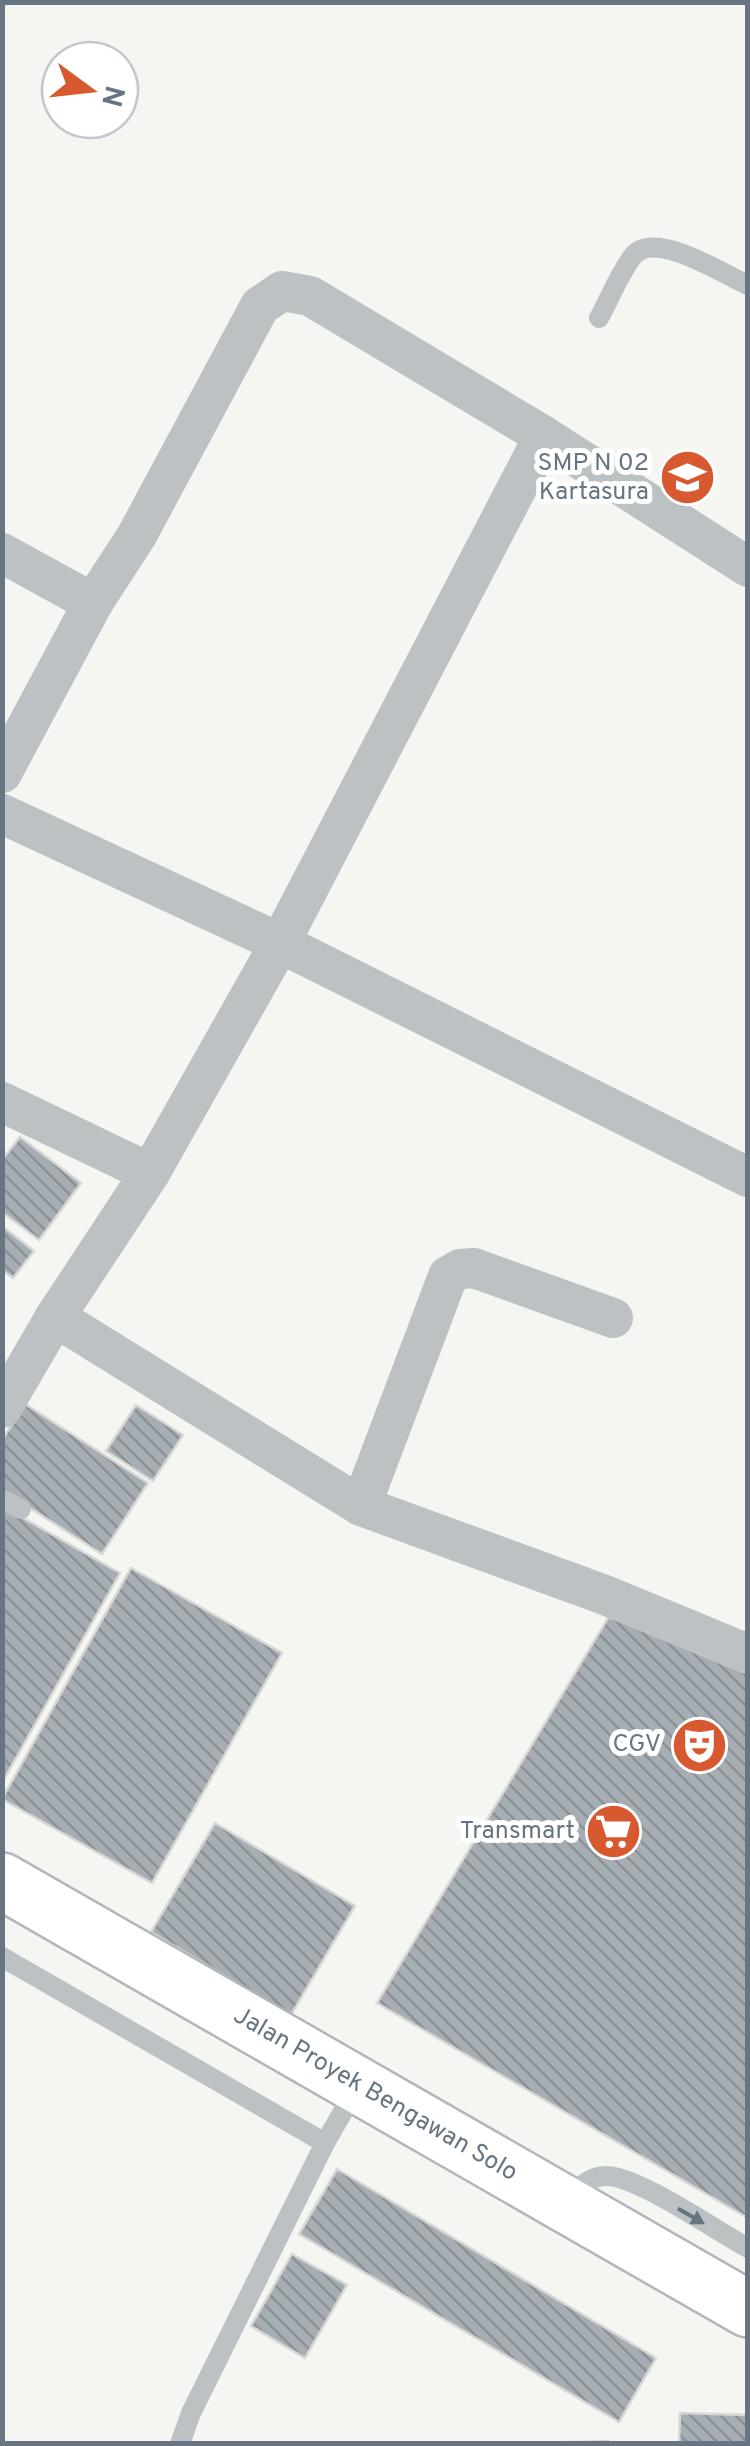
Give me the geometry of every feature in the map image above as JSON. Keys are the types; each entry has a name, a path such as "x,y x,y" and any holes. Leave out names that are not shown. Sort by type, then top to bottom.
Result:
{"street":[{"path":"2,773 92,604 137,535 260,306 282,291 310,296 544,436 748,568"},
{"path":"2,1408 150,1173 280,943 544,436"},
{"path":"2,553 92,604"},
{"path":"2,814 280,943 748,1178"},
{"path":"2,1102 150,1173"},
{"path":"361,1506 448,1276 466,1267 484,1270 613,1318"},
{"path":"56,1317 361,1506 605,1594 748,1654"},
{"name":"Jalan Proyek Bengawan Solo","path":"2,1881 748,2309"}],"lane":[{"path":"599,318 634,254 645,246 666,246 748,286"},
{"path":"2,1957 325,2143"},
{"path":"180,2444 191,2413 325,2143 359,2084"},
{"path":"562,2202 588,2180 607,2176 636,2184 748,2248"}],"building":[{"path":"20,1137 81,1183 39,1240 2,1212 2,1160"},
{"path":"2,1226 34,1251 13,1278 2,1270"},
{"path":"25,1404 148,1483 102,1554 2,1490 2,1440"},
{"path":"136,1405 183,1435 153,1481 106,1451"},
{"path":"2,1506 120,1573 2,1783"},
{"path":"131,1568 282,1653 152,1883 2,1799"},
{"name":"Transmart","path":"614,1608 748,1662 748,2218 377,2003"},
{"path":"215,1823 355,1906 291,2015 151,1932"},
{"path":"337,2169 656,2358 619,2422 299,2234"},
{"path":"292,2254 347,2285 305,2358 251,2326"},
{"path":"680,2413 748,2415 748,2444 679,2444"},
{"path":"608,2441 608,2444 503,2444"}],"place":[{"name":"SMP N 02 Kartasura","path":"688,478"},
{"name":"CGV","path":"700,1745"},
{"name":"Transmart","path":"614,1832"}]}
